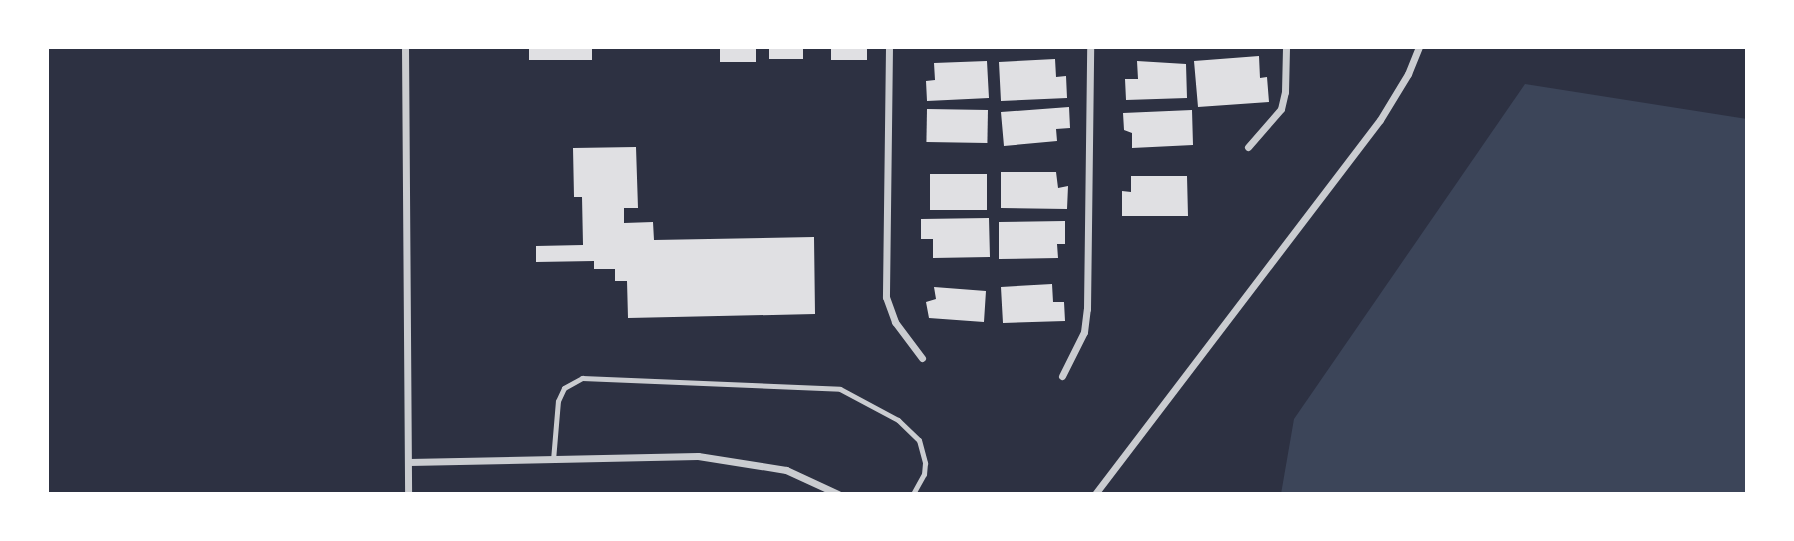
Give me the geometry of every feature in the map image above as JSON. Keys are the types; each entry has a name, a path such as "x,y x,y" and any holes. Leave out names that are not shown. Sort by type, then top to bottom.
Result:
{"street":[{"path":"405,47 408,494"},
{"path":"889,47 886,297 895,323 922,358"},
{"path":"1062,376 1084,331 1087,309 1090,47"},
{"path":"1248,146 1281,109 1285,92 1286,47"},
{"path":"1095,494 1380,120 1408,74 1419,47"},
{"path":"409,462 698,456 786,470 838,494"}],"lane":[{"path":"553,460 558,401 564,388 582,378 840,389 898,420 919,439 923,450 924,474 913,494"}],"shaded area":[{"path":"1525,84 1747,119 1747,494 1281,494 1294,419"}],"building":[{"path":"529,47 592,47 592,60 529,60"},
{"path":"720,47 756,47 756,62 720,62"},
{"path":"769,47 803,47 803,59 769,59"},
{"path":"831,47 867,47 867,60 831,60"},
{"path":"1259,56 1260,78 1267,77 1269,102 1198,107 1194,61"},
{"path":"1055,59 1056,77 1066,76 1067,98 1001,101 999,62"},
{"path":"987,61 989,98 927,101 926,81 935,80 934,63"},
{"path":"1137,61 1186,64 1187,98 1126,100 1125,79 1138,79"},
{"path":"1069,107 1070,128 1056,129 1057,141 1004,146 1001,112"},
{"path":"927,109 988,110 987,143 926,142"},
{"path":"1192,110 1193,145 1132,148 1132,133 1124,130 1123,113"},
{"path":"636,147 638,208 624,208 624,223 653,222 654,240 814,237 815,314 628,318 627,281 615,281 615,269 594,269 594,261 536,262 536,246 583,245 582,197 574,197 573,148"},
{"path":"1001,172 1056,172 1058,188 1068,186 1067,209 1001,208"},
{"path":"930,174 987,174 987,210 930,210"},
{"path":"1131,176 1187,176 1188,216 1122,216 1122,191 1131,192"},
{"path":"989,218 990,257 933,258 933,239 921,239 921,219"},
{"path":"1065,221 1065,244 1057,244 1058,258 999,259 999,222"},
{"path":"1052,284 1053,302 1064,302 1065,321 1003,323 1001,287"},
{"path":"934,287 986,291 984,322 929,318 926,302 936,299"}]}
